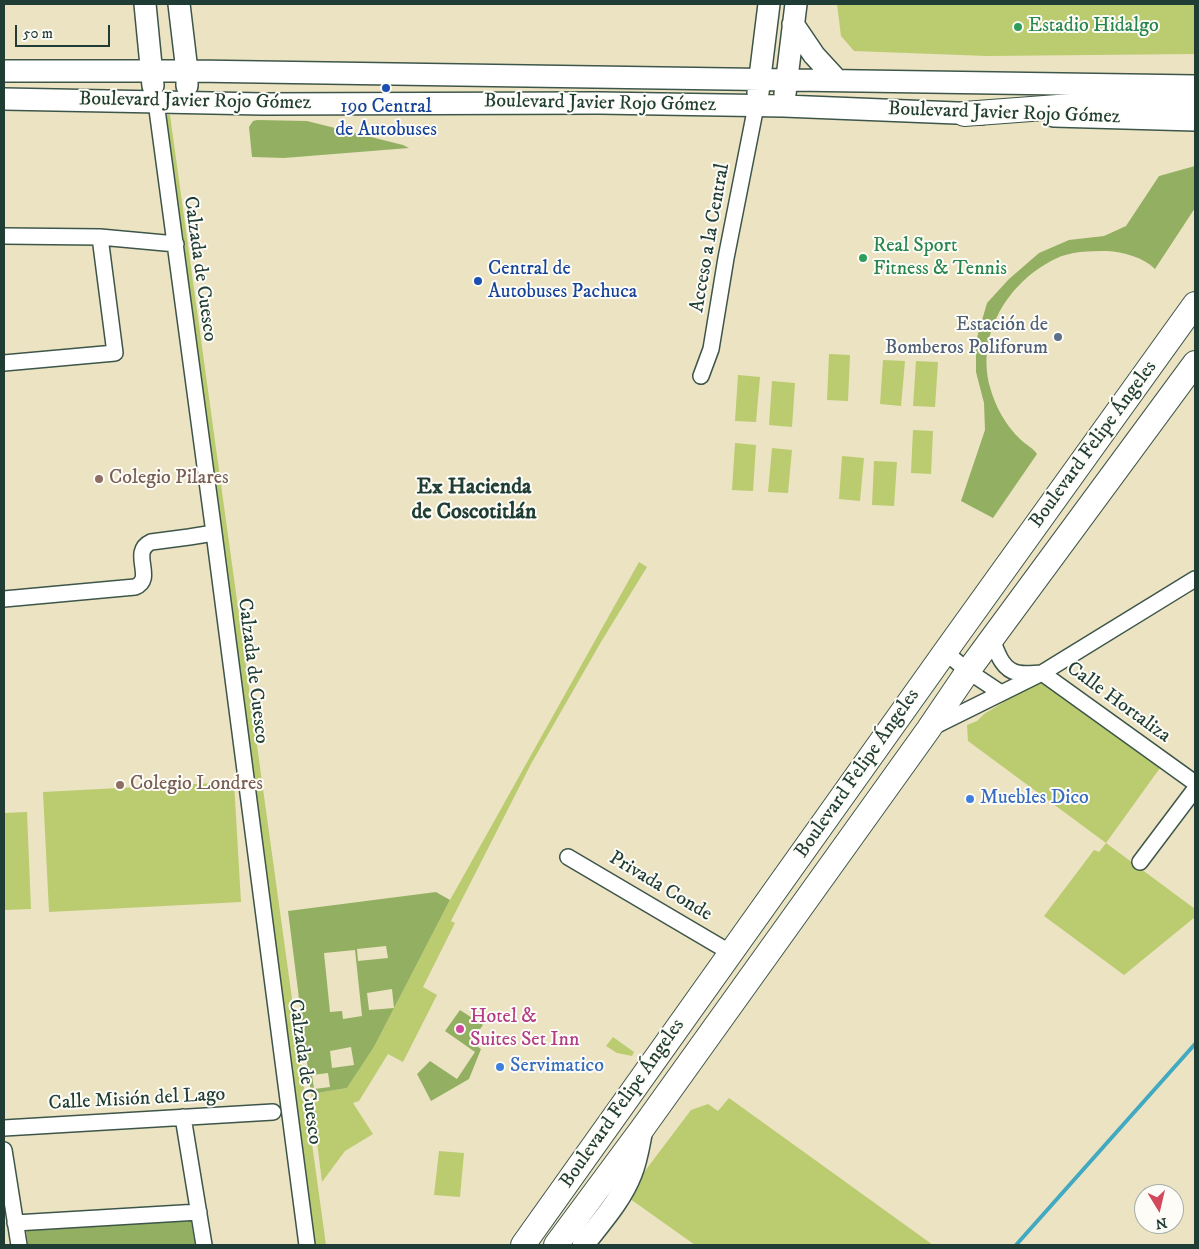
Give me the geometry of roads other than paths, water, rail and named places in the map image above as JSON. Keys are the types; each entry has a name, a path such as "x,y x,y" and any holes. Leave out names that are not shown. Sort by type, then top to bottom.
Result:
{"main road":[{"path":"145,4 169,72"},
{"path":"156,4 169,72"},
{"path":"167,4 170,102"},
{"path":"169,72 179,4"},
{"path":"756,106 769,4"},
{"path":"781,4 781,39 785,44 793,24"},
{"path":"784,106 793,24"},
{"path":"793,24 814,55 837,80"},
{"name":"Boulevard Javier Rojo Gómez","path":"4,71 760,79 1195,86"},
{"path":"1118,84 1169,92 1195,93"},
{"name":"Boulevard Javier Rojo Gómez","path":"4,99 263,104 599,103 784,106 964,114 1195,120"},
{"path":"964,114 1098,104 1195,105"},
{"name":"Boulevard Felipe Ángeles","path":"523,1245 1195,304"},
{"name":"Boulevard Felipe Ángeles","path":"556,1245 642,1129 928,730 968,670 1195,363"},
{"path":"570,1245 582,1228 586,1217 591,1176 653,1088 660,1069 662,1049"},
{"path":"583,1245 631,1176 642,1129"}],"street":[{"name":"Calzada de Cuesco","path":"170,102 176,244 307,1245"},
{"name":"Acceso a la Central","path":"701,376 711,349 726,258 756,106"},
{"path":"4,236 100,237 176,244"},
{"path":"4,363 115,353 100,237"},
{"path":"4,599 135,587 140,585 144,576 142,551 146,544 214,533"},
{"path":"928,730 1042,673 1195,579"},
{"path":"992,639 1000,659 1006,667 1018,673 1042,673"},
{"path":"945,652 1001,693"},
{"name":"Calle Hortaliza","path":"1042,673 1195,783"},
{"path":"1140,862 1195,789"},
{"name":"Privada Conde","path":"568,857 731,953"},
{"name":"Calle Misión del Lago","path":"4,1128 273,1112"},
{"path":"183,1117 204,1245"},
{"path":"4,1150 18,1245"},
{"path":"15,1223 199,1212"}],"waterway":[{"path":"1016,1245 1195,1044"}],"place":[{"name":"Estadio Hidalgo","path":"1018,27"},
{"name":"19o Central de Autobuses","path":"386,88"},
{"name":"Real Sport Fitness & Tennis","path":"863,258"},
{"name":"Central de Autobuses Pachuca","path":"478,281"},
{"name":"Estación de Bomberos Poliforum","path":"1058,337"},
{"name":"Colegio Pilares","path":"99,479"},
{"name":"Colegio Londres","path":"120,785"},
{"name":"Muebles Dico","path":"970,799"},
{"name":"Hotel & Suites Set Inn","path":"460,1029"},
{"name":"Servimatico","path":"500,1067"}],"district":[{"name":"Ex Hacienda de Coscotitlán","path":"474,500"}]}
